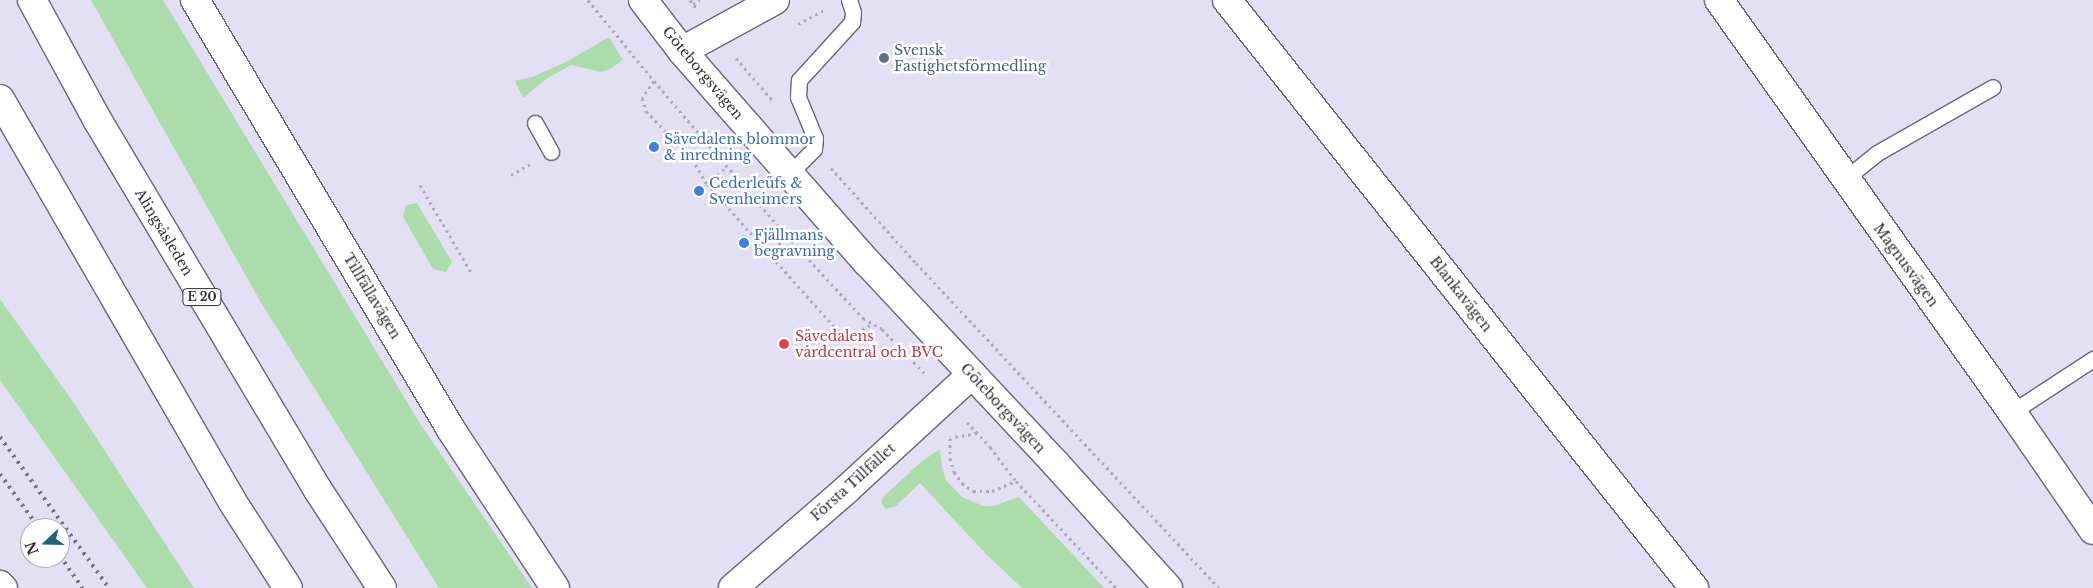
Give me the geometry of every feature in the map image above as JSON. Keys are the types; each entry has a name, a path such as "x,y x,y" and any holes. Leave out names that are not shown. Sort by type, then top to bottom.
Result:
{"main road":[{"name":"Alingsåsleden","path":"32,0 113,147 318,490 382,588"},
{"name":"Tillfällavägen","path":"195,0 450,428 555,588"},
{"name":"Göteborgsvägen","path":"643,0 682,51 789,174 1168,588"},
{"path":"682,51 775,0"},
{"name":"Blankavägen","path":"1227,0 1694,588"},
{"name":"Magnusvägen","path":"1719,0 2012,412 2093,530"},
{"path":"0,99 232,501 288,588"},
{"name":"Första Tillfället","path":"733,588 846,490 972,374"}],"lane":[{"path":"789,174 814,148 815,138 798,97 799,80 852,22 849,0"},
{"path":"1845,179 1877,153 1993,86"},
{"path":"535,124 551,152"},
{"path":"2012,412 2093,359"}],"path":[{"path":"588,0 726,167 787,236 863,318 882,330 946,397 990,447 1016,481 1116,588"},
{"path":"690,0 693,4 700,0"},
{"path":"736,57 776,105"},
{"path":"654,81 642,98 646,111 692,159 707,184 846,338 872,324"},
{"path":"814,148 916,263 1219,588"},
{"path":"703,188 726,167"},
{"path":"420,185 472,274"},
{"path":"764,257 787,236"},
{"path":"977,433 950,438 950,458 954,472 962,483 973,491 992,491 1016,481"}],"green space":[{"path":"91,0 163,0 421,425 532,588 439,588 260,301"},
{"path":"609,37 623,60 610,69 601,72 571,65 546,79 523,98 515,81 532,77 566,62"},
{"path":"417,203 452,262 446,272 433,269 403,217 406,205"},
{"path":"0,299 73,402 194,588 147,588 0,380"},
{"path":"940,449 946,480 962,497 983,506 994,506 1019,497 1104,588 1022,588 986,554 920,483 896,506 886,509 881,502 884,496 921,462"}],"railway":[{"path":"0,437 109,588"},
{"path":"0,474 32,518"},
{"path":"68,568 82,588"}],"place":[{"name":"Svensk Fastighetsförmedling","path":"884,58"},
{"name":"Sävedalens blommor & inredning","path":"654,147"},
{"name":"Cederleüfs & Svenheimers","path":"699,191"},
{"name":"Fjällmans begravning","path":"744,243"},
{"name":"Sävedalens vårdcentral och BVC","path":"784,344"}]}
